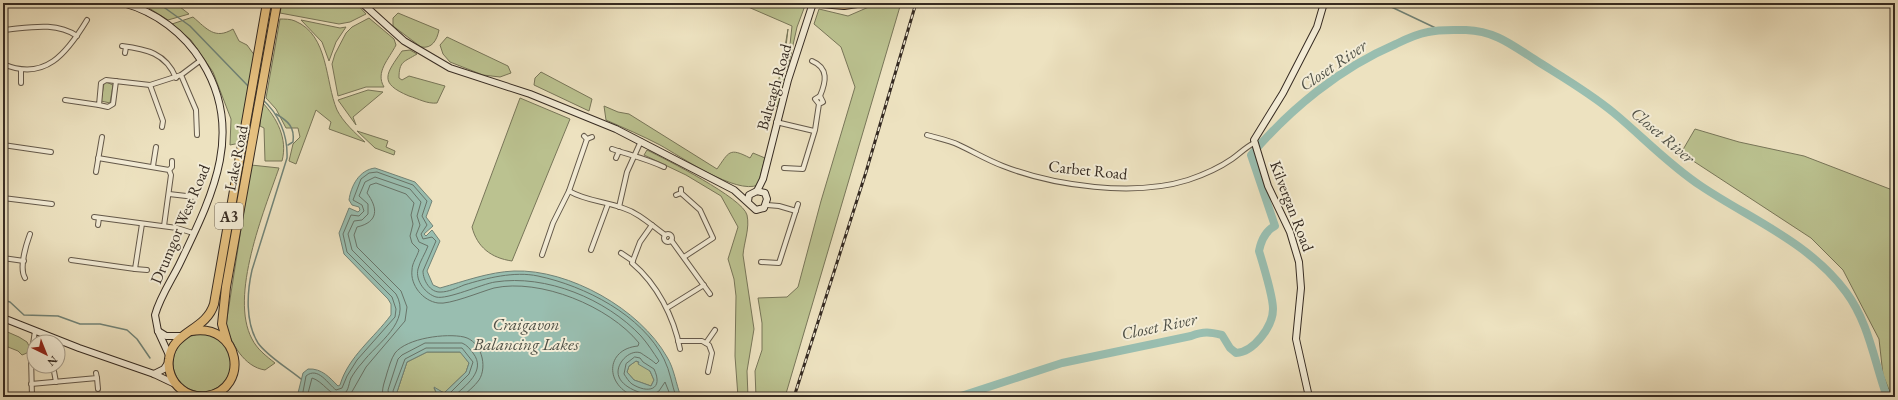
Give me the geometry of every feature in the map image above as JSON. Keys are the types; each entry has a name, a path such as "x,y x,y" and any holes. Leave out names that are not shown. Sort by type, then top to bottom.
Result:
{"highway":[{"name":"Lake Road","path":"191,331 206,320 214,304 267,3"},
{"name":"Lake Road","path":"227,341 222,324 226,287 277,3"},
{"path":"821,3 844,5 857,3"},
{"name":"A3","path":"169,359 172,378 177,385 187,394 196,396 213,395 226,386 234,372 234,352 227,341 219,334 210,330 201,329 191,331 181,336"},
{"path":"169,359 175,343 181,336"}],"street":[{"name":"Drumgor West Road","path":"123,3 148,13 173,28 189,43 212,79 220,102 222,123 222,153 220,165 193,233 157,310 155,319 169,359"},
{"path":"362,3 404,41 450,68 530,94 593,119 641,141 734,190 748,201 749,205 756,210 760,210 766,205 767,199 764,193 734,190"},
{"name":"Balteagh Road","path":"764,193 763,179 777,119 813,3"},
{"name":"Carbet Road","path":"927,135 958,144 981,157 1022,174 1046,179 1102,188 1147,187 1187,180 1208,172 1254,144 1254,140 1283,93 1317,27 1324,3"},
{"path":"3,64 21,70 43,67 62,55 87,20"},
{"path":"3,30 55,26 67,29 77,36"},
{"path":"125,53 124,46 156,53 168,63 176,78"},
{"path":"99,105 101,83 106,80 150,85 176,78 201,60"},
{"path":"784,168 803,169 814,131 819,104 815,99 820,96 826,83 822,68 812,61"},
{"path":"21,70 21,83"},
{"path":"181,75 196,110 197,135"},
{"path":"65,100 108,107 113,104 116,81"},
{"path":"150,85 163,121 162,127"},
{"path":"777,119 814,131"},
{"path":"96,172 102,137"},
{"path":"542,255 553,223 569,191 588,137"},
{"path":"619,207 627,172 641,141"},
{"name":"Kilvergan Road","path":"1254,144 1268,186 1290,232 1299,262 1301,288 1296,339 1309,397"},
{"path":"3,145 51,152"},
{"path":"153,166 156,147"},
{"path":"612,148 633,157 647,159 664,166"},
{"path":"616,158 619,151"},
{"path":"98,158 153,166 169,170"},
{"path":"169,170 172,167 172,161"},
{"path":"164,226 171,175 169,170"},
{"name":"Balteagh Road","path":"754,192 763,179"},
{"path":"569,191 582,198 619,207 646,220 665,235 666,241 671,240 710,294"},
{"path":"676,195 681,191 700,210 713,238 684,257"},
{"path":"748,201 754,192"},
{"path":"169,194 195,197"},
{"path":"3,198 52,204"},
{"path":"592,250 608,204"},
{"path":"761,262 779,263 798,204"},
{"path":"766,205 779,206 796,212"},
{"path":"98,225 96,218 177,228 193,233"},
{"path":"135,269 142,224"},
{"path":"632,261 640,242 652,225"},
{"path":"25,278 22,273 30,234"},
{"path":"621,254 632,261 632,264 640,270 667,308 680,348"},
{"path":"3,258 24,260"},
{"path":"71,260 147,270"},
{"path":"667,308 704,285"},
{"path":"3,318 79,348 154,374 177,385"},
{"path":"706,343 715,330"},
{"path":"32,397 31,357 35,331"},
{"path":"158,331 166,336 181,336"},
{"path":"678,341 702,341 709,345 712,353 708,371 703,368"},
{"path":"154,374 164,369 169,359"},
{"path":"54,374 56,382"},
{"path":"31,384 97,376 98,389"}],"green space":[{"path":"141,3 175,3 189,14 168,20"},
{"path":"282,3 356,3 366,14 350,22 339,24 280,13"},
{"path":"739,3 806,3 797,27 787,72 792,26"},
{"path":"878,3 901,3 785,397 756,397 755,371 762,350 762,323 758,298 787,297 798,287 821,201 855,87 841,47 814,24 819,9 848,16"},
{"path":"398,13 439,30 433,43 428,47 421,47 393,26 393,18"},
{"path":"193,17 212,32 221,33 233,29 239,41 247,45 255,56 240,143 230,145 231,119 213,72 191,40 172,24"},
{"path":"369,18 394,39 396,45 382,71 381,76 384,87 366,87 338,96 332,64 335,54 346,33 352,27"},
{"path":"280,19 290,19 295,21 306,28 314,37 324,60 337,110 353,131 365,142 329,129 331,122 316,110 296,164 289,161 293,144 300,137 298,128 286,128 276,109 266,98"},
{"path":"301,20 340,28 346,27 336,42 329,61 322,42"},
{"path":"788,29 783,73 787,77 778,106 772,107 781,70"},
{"path":"447,37 508,66 511,73 500,77 483,75 450,62 443,54 440,45"},
{"path":"410,50 417,54 401,65 399,78 402,80 409,76 445,86 437,103 426,102 409,96 393,87 389,82 389,72 396,59 402,51"},
{"path":"541,72 592,99 589,111 534,85 535,78"},
{"path":"106,82 113,85 110,103 101,101 104,83"},
{"path":"368,90 383,92 353,117 356,125 338,100"},
{"path":"520,98 570,119 512,261 491,254 481,246 472,227"},
{"path":"262,102 277,122 280,129 284,145 282,161 265,161 264,128 260,126"},
{"path":"604,106 618,112 629,114 717,169 727,155 733,152 750,158 753,153 765,158 758,185 748,187 736,185 708,173 660,145 606,120"},
{"path":"1695,129 1739,142 1804,156 1895,191 1895,397 1892,397 1883,375 1879,339 1843,270 1811,238 1681,153"},
{"path":"357,131 388,141 386,147 395,151 394,155 375,148"},
{"path":"647,150 718,189 732,199 747,215 747,230 743,255 754,329 747,371 748,397 738,397 735,356 736,296 734,279 728,259 738,227 721,196 686,175 644,155"},
{"path":"251,165 279,168 265,207 251,254 246,277 244,300 246,321 252,339 259,349 275,363 265,370 258,368 245,359 231,339 226,325"},
{"path":"3,330 26,341 26,353 22,355 18,351 3,345"},
{"path":"202,334 213,336 223,342 229,352 231,363 229,374 223,384 213,390 202,392 191,390 181,384 175,374 173,363 175,352 181,342 191,336"},
{"path":"427,352 461,352 469,363 466,372 444,393 434,388 438,397 399,397 397,392 407,362"},
{"path":"636,361 649,369 654,380 651,386 634,380 627,372 629,366"}],"water":[{"name":"Craigavon Balancing Lakes","path":"375,168 415,182 432,201 426,217 433,226 424,234 426,236 432,230 440,241 427,271 433,285 440,288 486,275 514,271 535,272 557,277 579,285 601,295 621,308 655,339 669,361 681,397 438,397 434,387 444,393 466,372 469,363 460,352 427,352 407,362 397,392 399,397 297,397 303,373 308,369 322,372 338,386 340,385 349,365 391,315 391,304 388,299 344,254 339,233 349,208 358,212 360,210 359,207 352,205 349,200 350,195 354,184 360,175 369,169","holes":["636,361 639,362 638,364 650,371 654,380 651,386 634,380 627,372 629,366"]}],"waterway":[{"path":"158,3 190,26 249,87"},
{"path":"1383,3 1442,31"},
{"name":"Closet River","path":"958,397 1062,363 1200,333 1222,335 1230,348 1236,353 1243,352 1256,343 1270,323 1273,309 1268,280 1259,251 1264,237 1275,226 1251,155 1299,106 1317,91 1355,65 1416,35 1442,30 1477,31 1504,40 1596,99 1625,122 1689,178 1797,245 1815,259 1831,274 1854,304 1866,329 1887,397"},
{"path":"262,99 278,118 286,141 287,158 252,270 248,297 249,316 254,335 262,348 301,379"},
{"path":"276,114 284,119 292,128 293,142 288,145"},
{"path":"3,300 10,302 24,315 58,316 80,324 100,324 127,330 137,339 150,358"}],"railway":[{"path":"794,397 866,172 916,3"}]}
